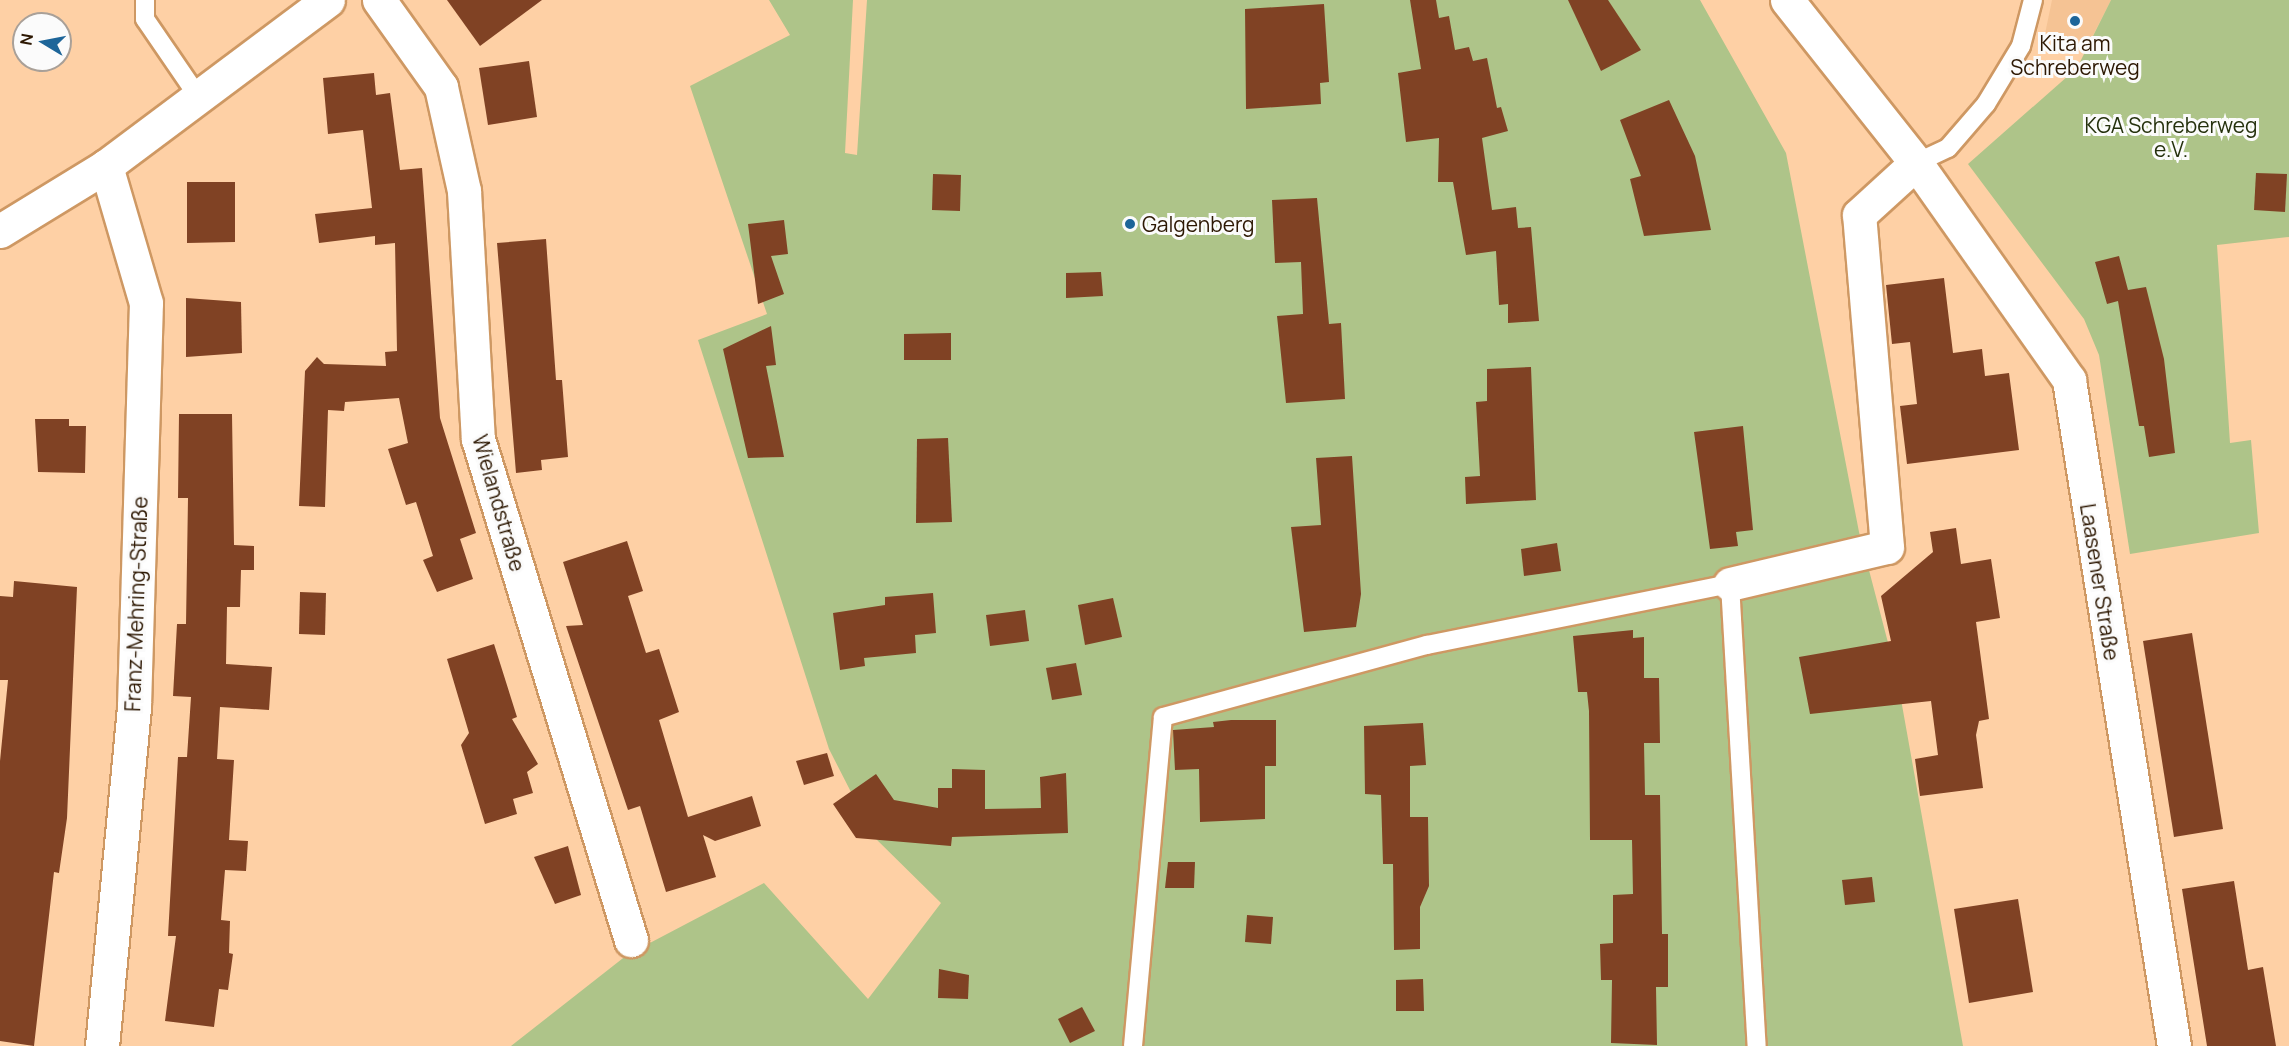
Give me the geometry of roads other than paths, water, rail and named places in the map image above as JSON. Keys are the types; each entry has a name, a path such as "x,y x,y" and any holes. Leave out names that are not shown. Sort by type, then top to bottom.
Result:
{"street":[{"path":"0,231 106,166 328,0"},
{"name":"Wielandstraße","path":"379,0 441,87 464,190 478,439 631,940"},
{"name":"Laasener Straße","path":"1787,0 1916,163 2068,380 2174,1046"},
{"path":"1730,584 1887,547 1859,215 1916,163"},
{"name":"Franz-Mehring-Straße","path":"102,1046 134,706 146,303 106,166"}],"lane":[{"path":"145,0 145,20 199,98"},
{"path":"1916,163 1948,148 1986,104 2021,46 2033,0"},
{"path":"1133,1046 1163,717 1427,645 1730,584 1757,1046"}],"place":[{"name":"Kita am Schreberweg","path":"2075,21"},
{"name":"Galgenberg","path":"1130,224"}],"park label":[{"name":"KGA Schreberweg e.V.","path":"2171,137"}]}
